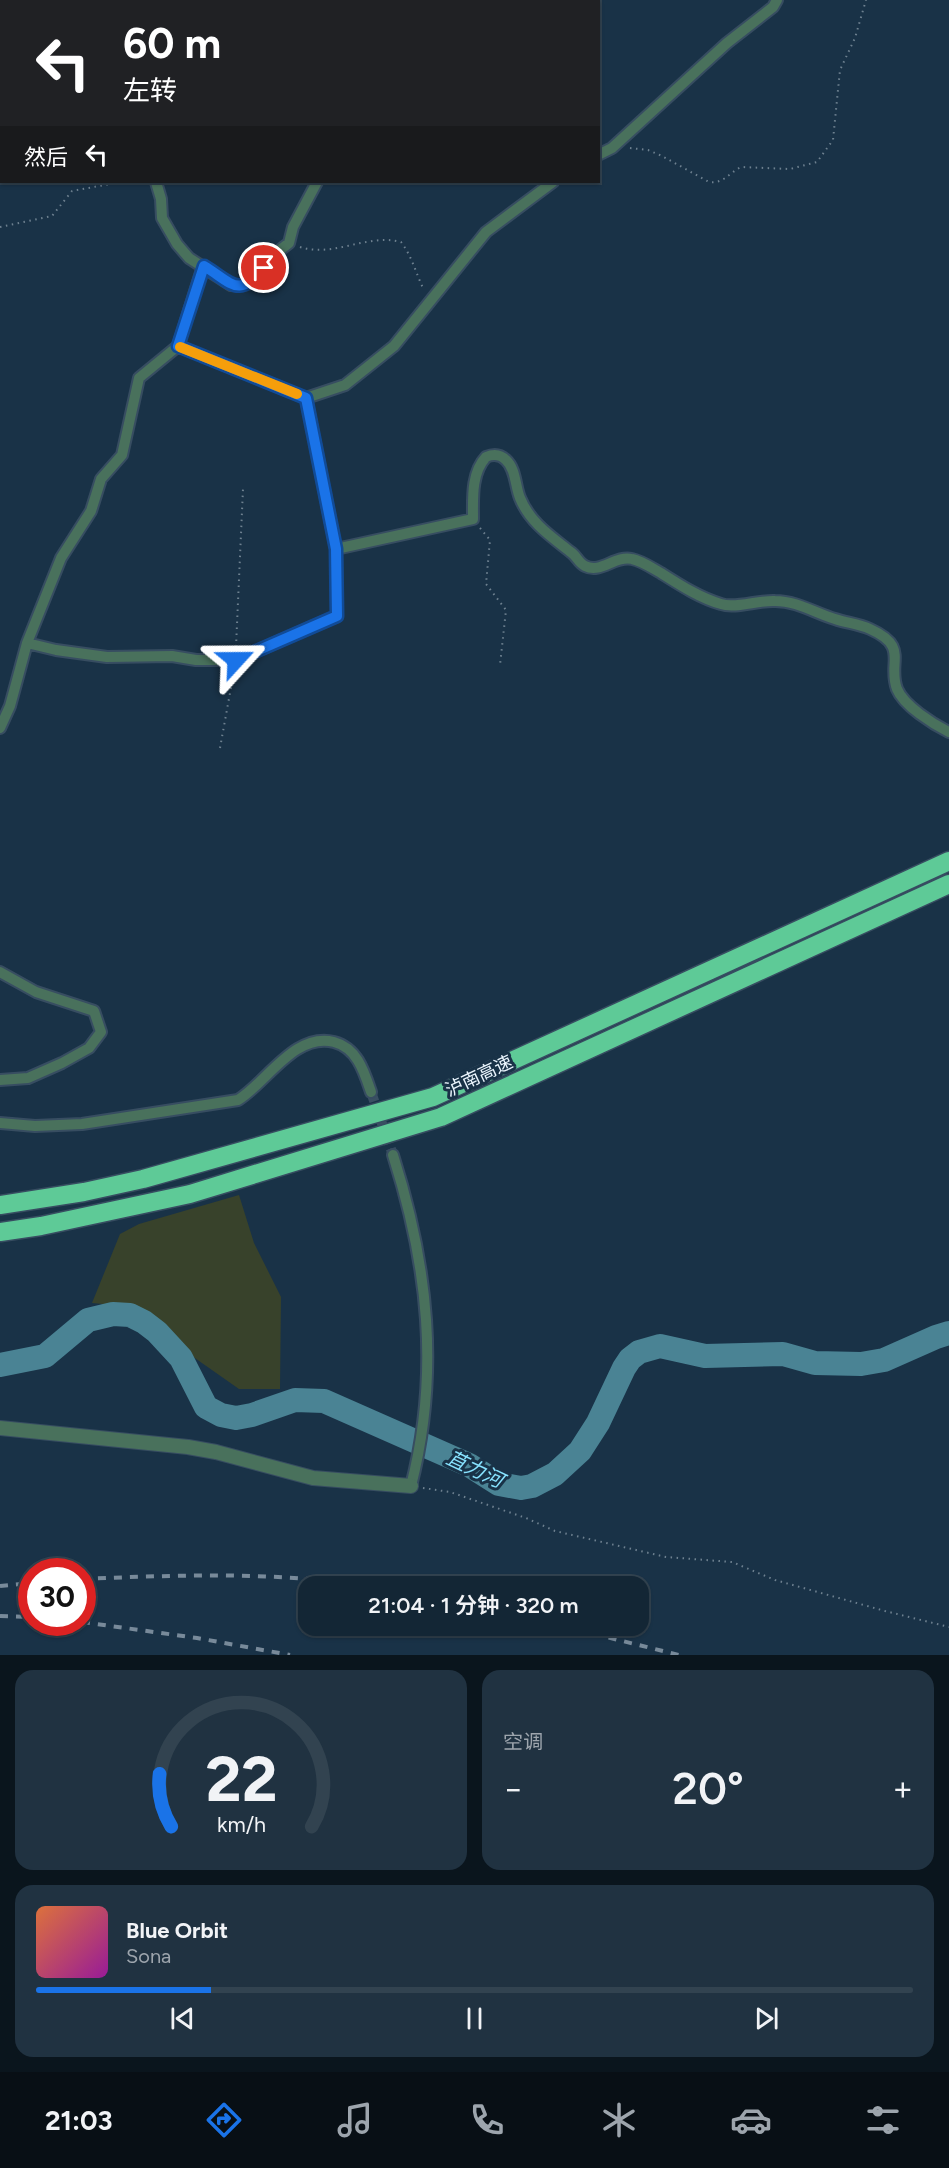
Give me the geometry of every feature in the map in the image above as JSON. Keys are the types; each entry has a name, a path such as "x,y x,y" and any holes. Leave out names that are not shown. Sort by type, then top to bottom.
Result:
{"highway":[{"name":"泸南高速","path":"0,1205 84,1192 143,1179 433,1097 949,861"},
{"name":"泸南高速","path":"0,1232 190,1194 441,1117 949,884"}],"street":[{"path":"600,155 612,148 727,43 773,7 777,0"},
{"path":"156,183 161,199 162,218 177,244 189,258 231,285 248,285 275,254 289,243 294,227 316,183"},
{"path":"178,346 306,398 345,385 394,346 486,232 552,183"},
{"path":"0,728 10,706 27,643 61,558 91,511 101,479 122,455 139,378 178,346 204,266"},
{"path":"27,643 56,650 107,657 172,656 196,660 236,660 337,616 336,549 306,398"},
{"path":"336,549 473,519 474,489 478,469 486,457 501,456 511,465 520,498 530,516 547,534 585,566 598,568 620,559 633,559 697,594 724,605 765,601 787,602 873,630 885,639 896,656 896,684 900,696 921,715 949,732"},
{"path":"0,972 36,992 94,1011 101,1032 89,1048 62,1064 28,1078 0,1080"},
{"path":"0,1123 35,1126 82,1124 238,1100 252,1091 295,1051 315,1041 324,1040 337,1043 351,1051 363,1066 371,1092"},
{"path":"0,1428 188,1447 216,1452 313,1478 411,1486 426,1410 428,1350 423,1286 411,1219 393,1155"}],"path":[{"path":"612,148 648,150 714,183 728,178 741,167 790,169 818,162 833,140 840,70 855,38 866,0"},
{"path":"0,226 52,216 72,191 116,183"},
{"path":"289,243 319,250 382,239 401,242 408,252 413,268 430,302"},
{"path":"220,748 236,660 243,489"},
{"path":"473,519 490,540 486,584 506,610 500,665"},
{"path":"411,1486 450,1492 526,1518 555,1531 627,1549 676,1558 732,1562 775,1580 949,1627"}],"green space":[{"path":"239,1195 254,1243 281,1297 280,1389 239,1389 172,1342 147,1317 125,1306 92,1303 120,1234 139,1224"}],"waterway":[{"name":"苴力河","path":"0,1365 45,1356 88,1320 113,1314 130,1315 157,1332 181,1358 206,1407 221,1415 236,1418 295,1400 324,1401 469,1465 499,1484 521,1488 532,1486 555,1474 580,1451 598,1423 624,1368 639,1352 660,1346 705,1356 783,1354 815,1363 861,1364 884,1360 949,1333"}],"tunnel":[{"path":"371,1092 393,1155"}],"railway":[{"path":"96,1579 192,1576 298,1578"},
{"path":"0,1586 18,1584"},
{"path":"0,1616 18,1617"},
{"path":"96,1624 197,1638 290,1655"},
{"path":"602,1636 679,1655"}],"slow traffic":[{"path":"180,347 297,394"}],"route":[{"path":"236,660 337,616 336,549 306,398 178,346 204,266 231,285 237,286 248,285 264,268"}]}
